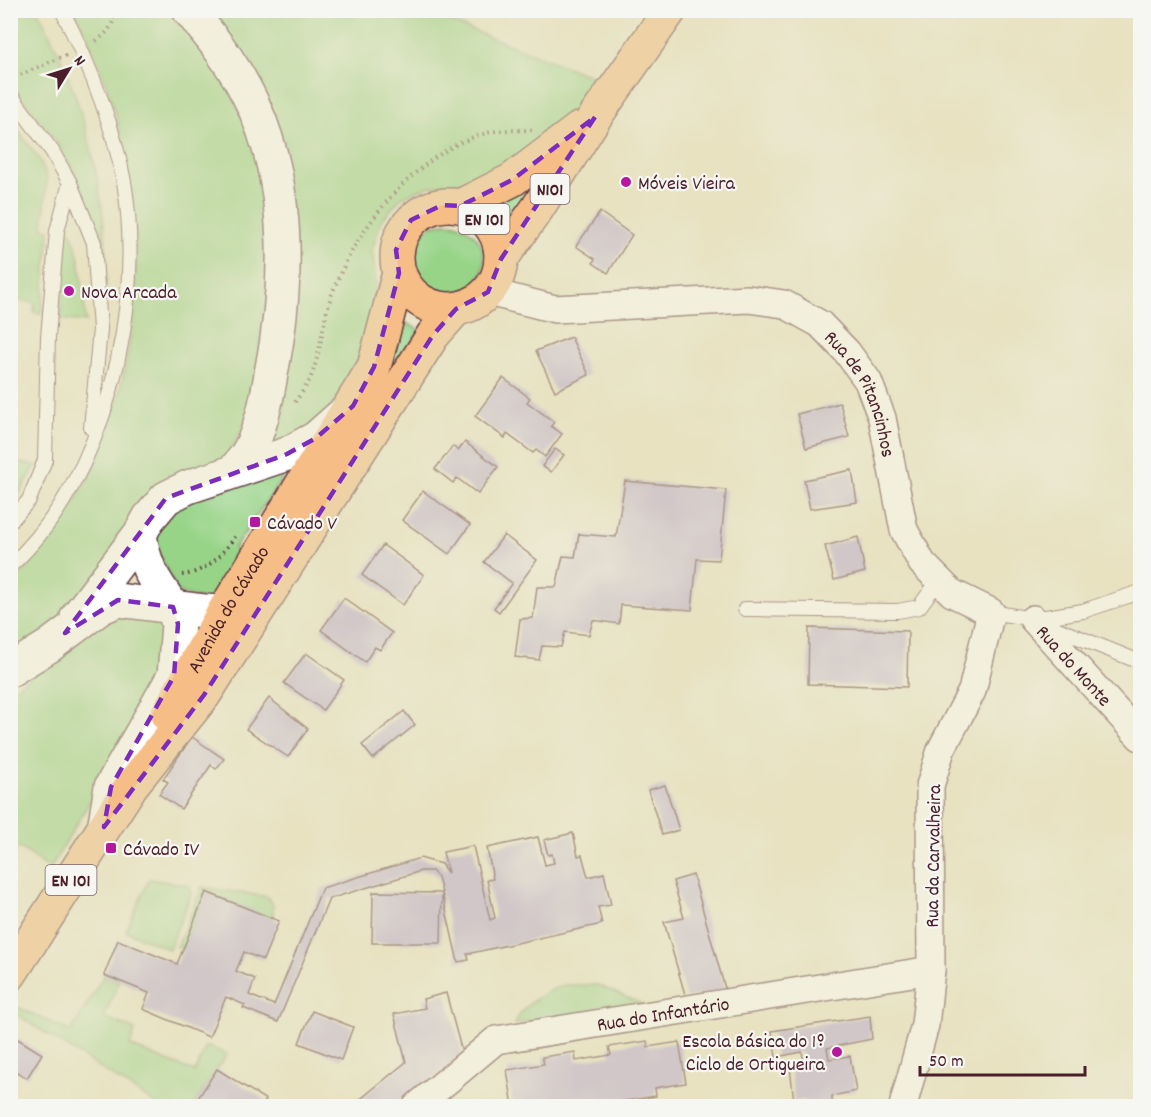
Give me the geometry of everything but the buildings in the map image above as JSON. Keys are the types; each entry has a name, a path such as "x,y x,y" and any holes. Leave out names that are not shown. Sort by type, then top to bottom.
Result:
{"main road":[{"name":"Avenida do Cávado","path":"10,974 131,786 204,695 433,335 456,309 475,303 488,292 497,277 501,259 537,209 595,117 670,10"},
{"name":"Avenida do Cávado","path":"131,786 147,750 223,613 353,406 374,367 399,273 396,250 401,234 411,220 424,210 442,205 460,206 512,180 595,117"},
{"name":"EN 101","path":"460,206 477,213 490,225 498,241 501,259"},
{"path":"399,273 413,296 427,305 456,309"}],"street":[{"path":"189,10 231,62 255,110 269,150 279,198 283,288 278,341 268,392 256,435 249,451 234,471"},
{"name":"Rua de Pitancinhos","path":"488,292 555,309 747,298 784,304 820,324 847,352 868,381 882,418 903,530 922,563 952,593 991,612"},
{"path":"65,633 140,534 148,518 166,498 188,487 287,454 306,443 353,406"},
{"path":"104,827 111,787 174,676 178,624 173,607 151,575 143,557 140,534"},
{"path":"10,670 100,608 118,600 203,613 223,613 248,606 270,594"},
{"name":"Rua da Carvalheira","path":"903,1107 926,1026 931,970 930,786 941,750 972,690 991,612"},
{"name":"Rua do Monte","path":"1033,620 1140,737"},
{"name":"Rua do Infantário","path":"417,1107 496,1040 931,970"}],"lane":[{"path":"10,566 73,489 115,374 126,317 129,265 124,182 106,113 82,49 62,10"},
{"path":"10,94 52,151 69,183 94,243 100,329 88,453"},
{"path":"10,522 29,500 45,460 48,337 57,231 69,183"},
{"path":"745,609 898,610 920,607 939,580"},
{"name":"Rua de Pitancinhos","path":"991,612 1033,620 1083,611 1140,592"},
{"path":"1033,620 1140,662"}],"path":[{"path":"92,45 107,33 114,20 115,10"},
{"path":"15,77 67,55"},
{"path":"290,411 310,379 331,299 350,253 377,214 411,177 447,149 491,132 539,129"},
{"path":"174,575 185,576 207,567 226,550 239,532"}],"highlighted area":[{"path":"595,117 501,259 488,292 456,309 433,335 204,695 104,827 111,787 174,676 178,624 173,607 118,600 65,633 166,498 287,454 316,438 353,406 374,367 399,273 396,250 411,220 442,205 460,206 512,180"}],"green space":[{"path":"10,11 38,11 68,76 80,110 98,181 106,253 106,289 101,251 83,191 60,147 11,84"},
{"path":"75,11 169,11 201,45 231,91 250,136 263,179 271,279 250,410 228,459 66,615 11,657 11,587 66,516 93,468 114,412 127,355 134,296 135,238 129,179 117,121 99,65"},
{"path":"203,11 423,11 603,81 564,128 480,180 426,187 402,197 381,221 372,250 376,283 373,323 353,374 321,423 261,454 296,233"},
{"path":"10,119 41,162 47,178 43,228 50,231 41,314 34,312 35,303 11,299"},
{"path":"561,157 514,221 496,201"},
{"path":"440,223 454,223 468,229 478,239 484,253 482,274 468,291 454,297 440,297 426,291 416,281 410,267 410,253 416,239 426,229"},
{"path":"66,227 71,234 79,257 86,322 60,319"},
{"path":"402,321 420,330 377,398"},
{"path":"11,462 36,465 11,508"},
{"path":"292,465 234,548 241,555 210,602 178,592 155,545 158,528 176,505"},
{"path":"146,614 162,628 157,688 50,869 22,849 11,847 10,691 67,651 100,617"},
{"path":"149,879 188,885 192,892 169,949 126,931"},
{"path":"202,887 268,897 273,905 273,919 206,892 183,948 177,947"},
{"path":"104,975 119,981 104,1017 135,1030 130,1046 195,1072 206,1046 227,1054 193,1106 159,1106 11,1011 13,1005 71,1032"},
{"path":"564,985 597,985 642,1004 515,1024 529,1004 549,991"}],"place":[{"name":"Móveis Vieira","path":"626,182"},
{"name":"Nova Arcada","path":"69,291"},
{"name":"Cávado V","path":"255,522"},
{"name":"Cávado IV","path":"111,848"},
{"name":"Escola Básica do 1º Ciclo de Ortigueira","path":"837,1052"}]}
